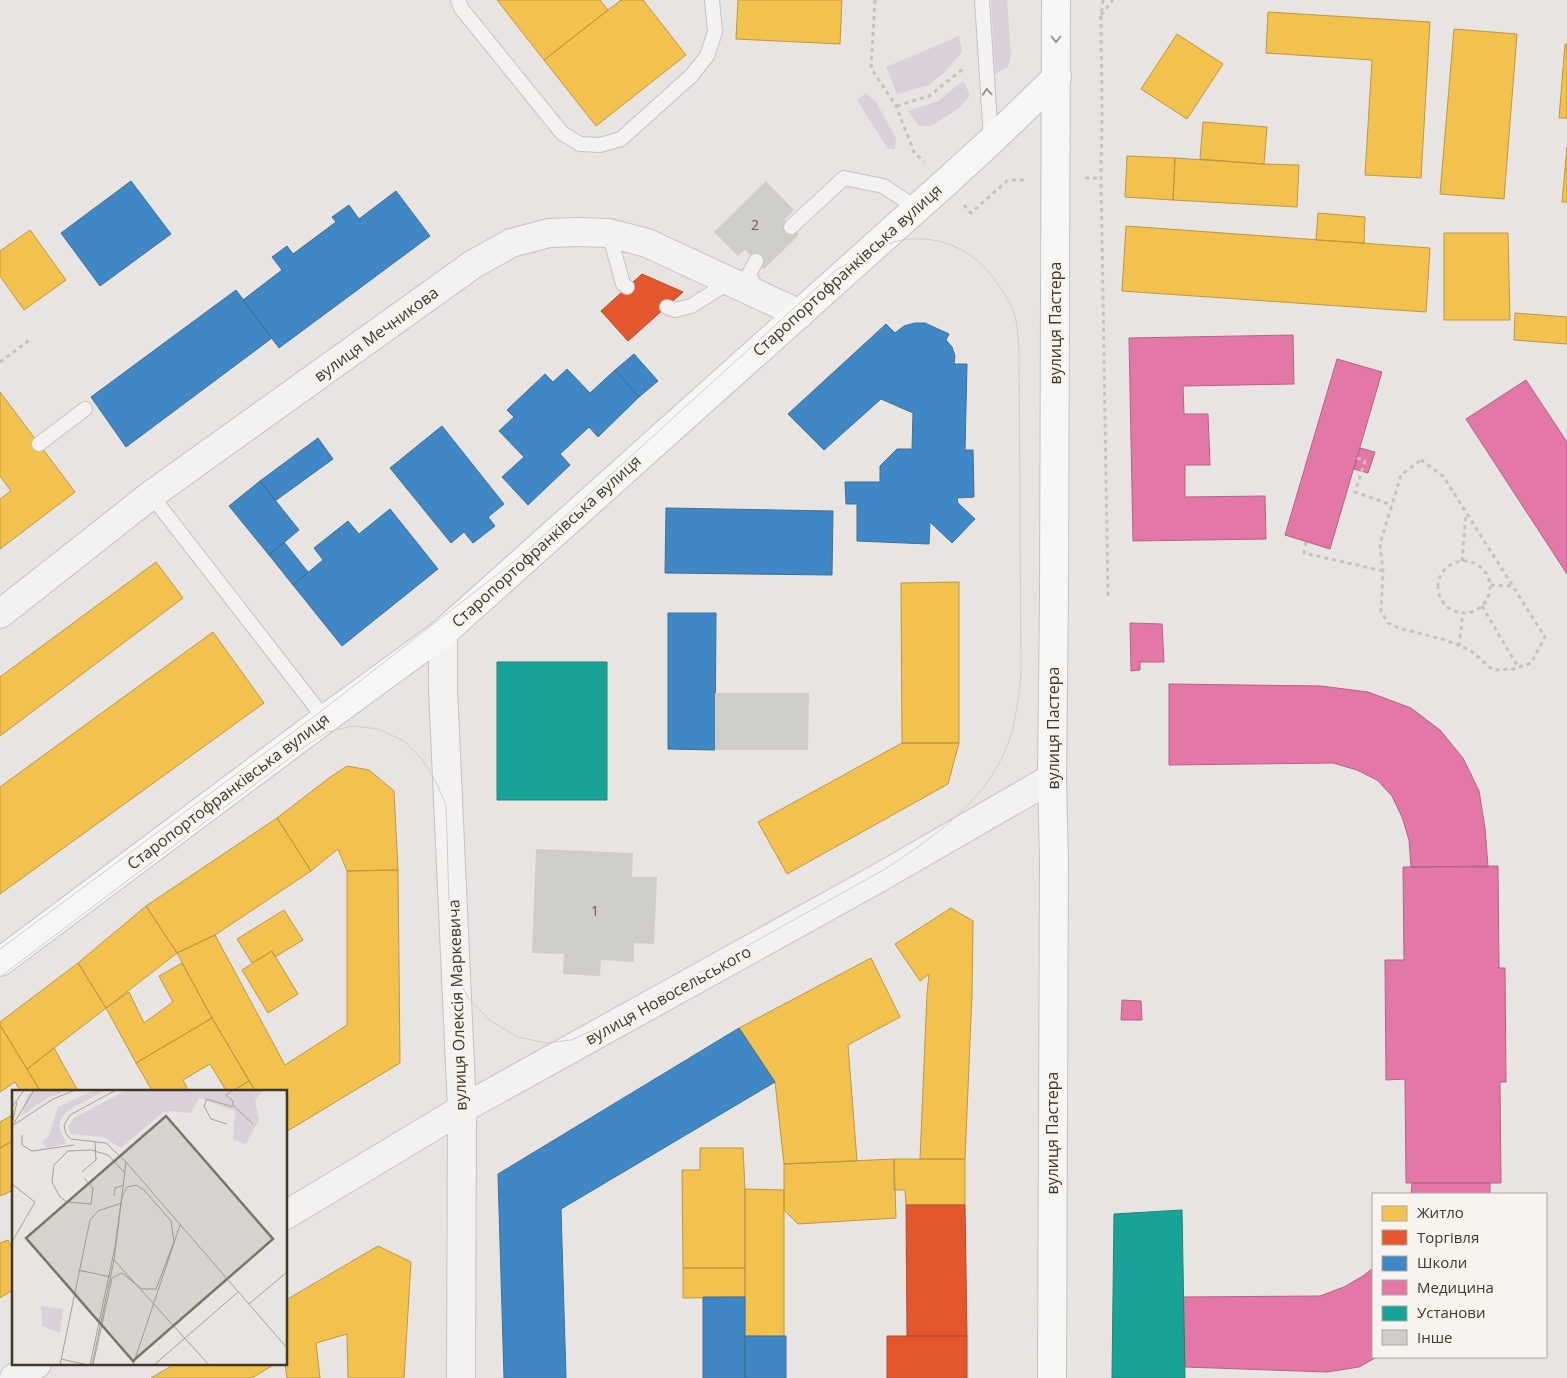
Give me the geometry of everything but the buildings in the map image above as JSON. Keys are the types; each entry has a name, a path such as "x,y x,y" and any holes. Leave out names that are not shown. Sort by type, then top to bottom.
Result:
{"main road":[{"name":"вулиця Пастера","path":"1052,1378 1054,870 1052,778 1056,0"},
{"name":"Старопортофранківська вулиця","path":"0,962 443,633 944,184 1057,77"}],"street":[{"name":"вулиця Мечникова","path":"0,614 151,495 472,265 512,243 549,233 610,233 647,243 800,314"},
{"name":"вулиця Олексія Маркевича","path":"443,633 444,699 462,1109 461,1378"},
{"name":"вулиця Новосельського","path":"288,1214 462,1109 869,884 1052,778"},
{"path":"14,1378 33,1366"}],"lane":[{"path":"458,0 461,8 562,133 580,144 600,146 621,139 691,76 707,56 715,32 712,0"},
{"path":"982,0 991,141"},
{"path":"792,228 844,178 883,186 917,208"},
{"path":"610,233 623,284 627,287"},
{"path":"756,261 749,274 758,294"},
{"path":"667,307 675,310 691,306 731,281"},
{"path":"39,444 85,409"},
{"path":"151,495 325,719"}],"path":[{"path":"875,0 871,68 896,106 914,152 971,213 1008,180 1101,178"},
{"path":"1103,0 1101,16 1101,178 1108,598"},
{"path":"1101,16 1113,0"},
{"path":"896,106 929,96 984,53"},
{"path":"0,362 31,339"},
{"path":"1357,458 1365,461 1356,492 1392,505"},
{"path":"1420,460 1443,476 1545,637 1531,662 1513,669 1492,670 1470,650 1445,640 1399,628 1388,623 1381,611 1383,571 1380,544 1392,505 1401,475 1420,460"},
{"path":"1462,561 1466,513"},
{"path":"1306,542 1304,554 1383,571"},
{"path":"1462,561 1471,561 1480,565 1487,572 1491,590 1488,600 1470,613 1459,613 1449,608 1441,600 1438,590 1439,579 1444,570 1452,563 1462,561"},
{"path":"1490,585 1512,586"},
{"path":"1482,606 1518,667"},
{"path":"1459,646 1463,613"}],"shaded area":[{"path":"991,0 1007,0 1011,55 1008,67 995,74"},
{"path":"959,36 962,52 946,71 929,85 897,94 886,67"},
{"path":"963,81 970,95 959,108 931,126 919,126 908,111 938,101"},
{"path":"866,93 876,102 896,138 895,149 888,149 857,100"}],"tram line":[{"path":"0,949 320,712 521,556 836,270 895,242 917,239 932,240 958,248 970,255 981,264 1003,291 1015,317 1019,352 1021,674 1017,710 1004,754 978,794 944,827 905,856 885,869 607,1024 571,1040 546,1043 518,1037 491,1021 469,999 454,971 450,935 446,805 436,782 422,759 404,741 378,729 353,726 328,732 307,745 0,977"}]}
